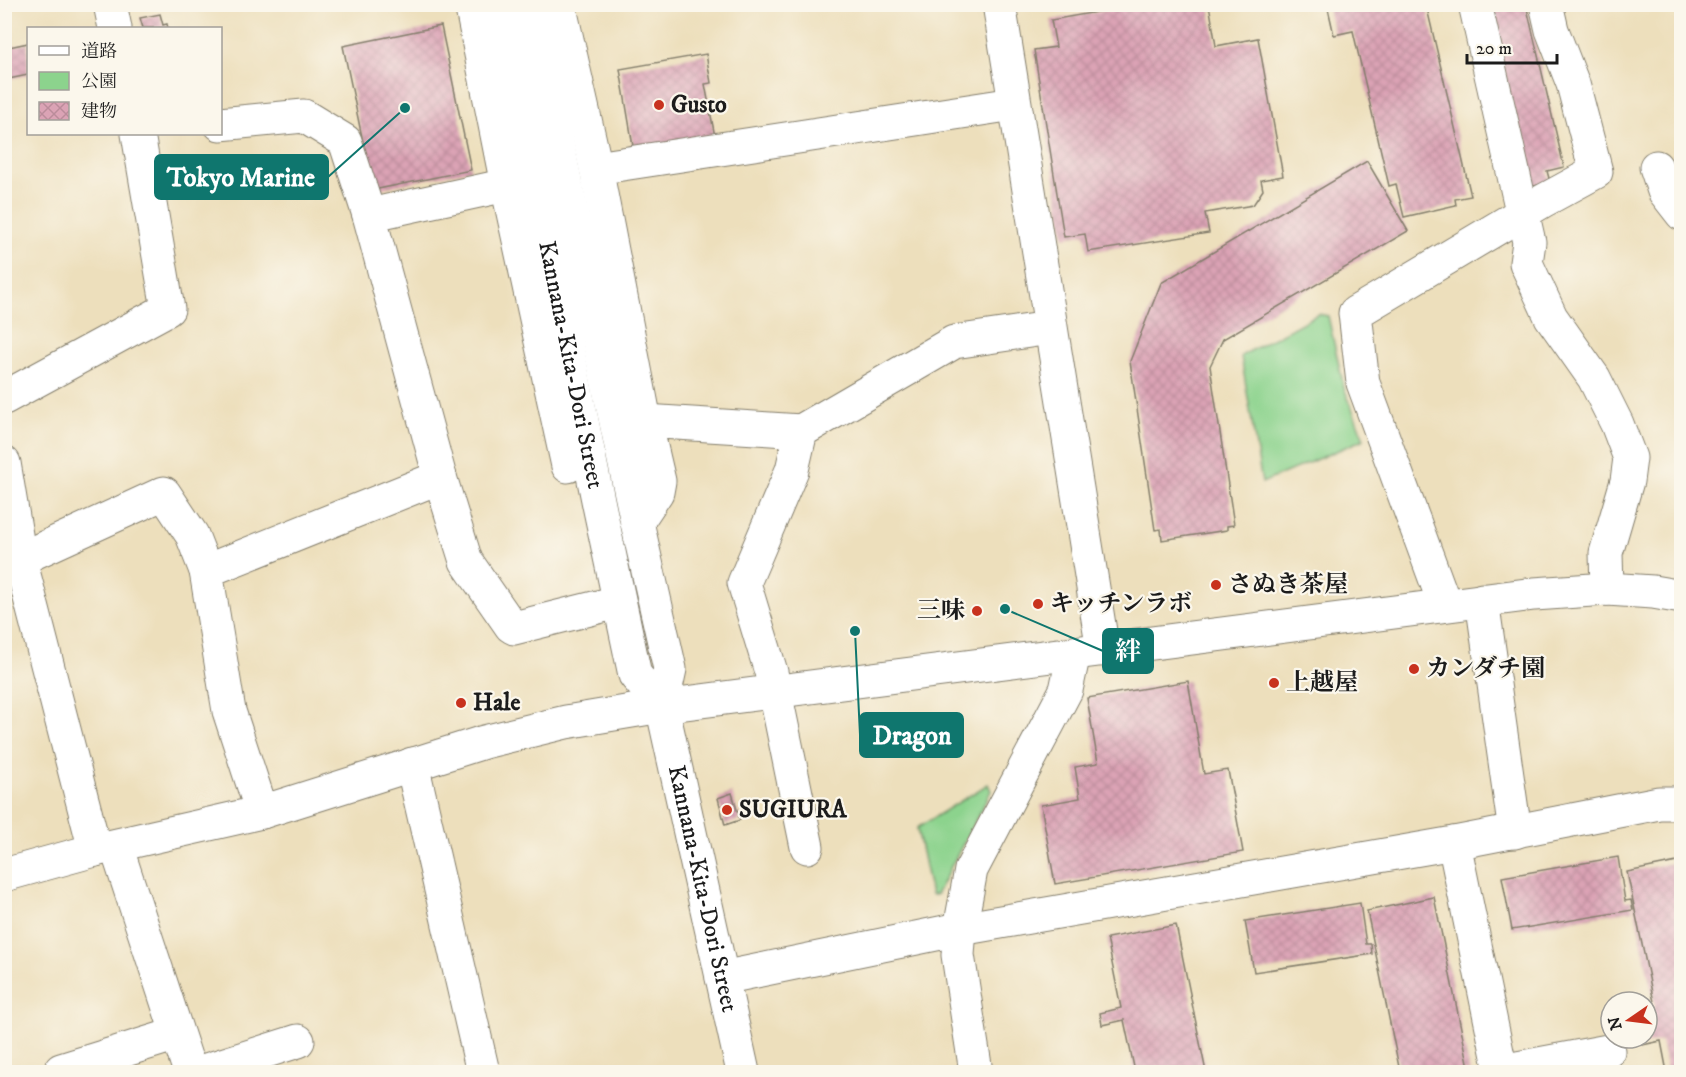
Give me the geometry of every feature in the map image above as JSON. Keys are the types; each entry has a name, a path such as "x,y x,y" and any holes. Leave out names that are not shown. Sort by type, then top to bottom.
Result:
{"street":[{"path":"110,4 115,27"},
{"path":"976,1072 958,955 960,929 971,870 1088,651 1050,328 999,4"},
{"path":"1475,4 1529,242 1526,263 1551,317 1594,378 1617,424 1629,458 1627,481 1606,553 1606,588"},
{"path":"1445,605 1363,383 1355,313 1596,172 1573,84 1552,30 1546,4"},
{"path":"515,8 596,168 645,421 659,481 657,492 637,522"},
{"path":"222,124 304,116 345,141 369,215 440,477 466,561 511,626 513,628 617,611 571,478 507,185 515,8"},
{"name":"Kannana-Kita-Dori Street","path":"515,8 670,669 662,706 743,1072"},
{"name":"Kannana-Kita-Dori Street","path":"515,8 617,611 635,675 662,706"},
{"path":"596,168 1014,104"},
{"path":"4,398 168,309 138,135"},
{"path":"1656,166 1664,191 1682,214"},
{"path":"369,215 507,185"},
{"path":"645,421 801,431 954,342 1050,328"},
{"path":"801,431 792,470 744,583 776,693 807,847"},
{"path":"4,463 20,559 106,848 190,1072"},
{"path":"206,571 440,477"},
{"path":"20,559 164,493 192,536 206,571 229,711 262,812"},
{"path":"4,875 106,848 262,812 484,742 566,722 662,706 1482,600 1606,588 1682,597"},
{"path":"1482,600 1515,831"},
{"path":"412,764 483,1072"},
{"path":"722,978 960,929 1454,843 1659,803 1682,803"},
{"path":"1454,843 1501,1071 1608,1051"},
{"path":"61,1070 177,1034"},
{"path":"200,1072 297,1041"}],"green space":[{"path":"1318,314 1328,316 1344,388 1364,439 1262,483 1241,356"},
{"path":"988,784 991,791 936,895 931,895 917,828"}],"building":[{"path":"1142,4 1202,4 1210,10 1216,46 1258,38 1283,176 1261,180 1263,190 1253,205 1205,213 1209,233 1088,252 1085,234 1064,237 1034,50 1056,47 1051,20"},
{"path":"1327,4 1426,4 1471,196 1455,199 1456,205 1404,217 1396,184 1389,186 1353,31 1334,35"},
{"path":"1488,4 1526,4 1564,167 1547,171 1550,182 1530,187"},
{"path":"160,14 163,25 167,24 168,27 143,27 140,18"},
{"path":"441,26 471,170 373,190 343,46"},
{"path":"27,43 27,75 4,80 4,48"},
{"path":"706,54 711,83 705,84 715,137 634,152 620,69"},
{"path":"1367,161 1408,231 1223,339 1210,366 1234,525 1227,526 1227,530 1162,540 1161,529 1155,530 1130,361 1161,283"},
{"path":"1188,681 1204,774 1228,770 1243,852 1055,884 1041,805 1080,798 1075,767 1098,763 1087,698"},
{"path":"732,793 740,820 725,825 718,798"},
{"path":"1618,857 1625,901 1631,900 1633,910 1512,930 1502,877"},
{"path":"1682,861 1682,1069 1667,1072 1661,1041 1659,1041 1659,990 1651,990 1627,872"},
{"path":"1434,897 1470,1072 1400,1072 1367,911"},
{"path":"1360,903 1366,944 1371,944 1372,954 1254,972 1245,921"},
{"path":"1176,925 1206,1072 1135,1072 1124,1020 1102,1025 1100,1013 1121,1008 1107,938"}],"place":[{"name":"Gusto","path":"659,105"},
{"name":"Tokyo Marine","path":"405,108"},
{"name":"さぬき茶屋","path":"1216,585"},
{"name":"キッチンラボ","path":"1038,604"},
{"name":"絆","path":"1005,609"},
{"name":"三味","path":"977,611"},
{"name":"Dragon","path":"855,631"},
{"name":"カンダチ園","path":"1414,669"},
{"name":"上越屋","path":"1274,683"},
{"name":"Hale","path":"461,703"},
{"name":"SUGIURA","path":"727,810"}]}
